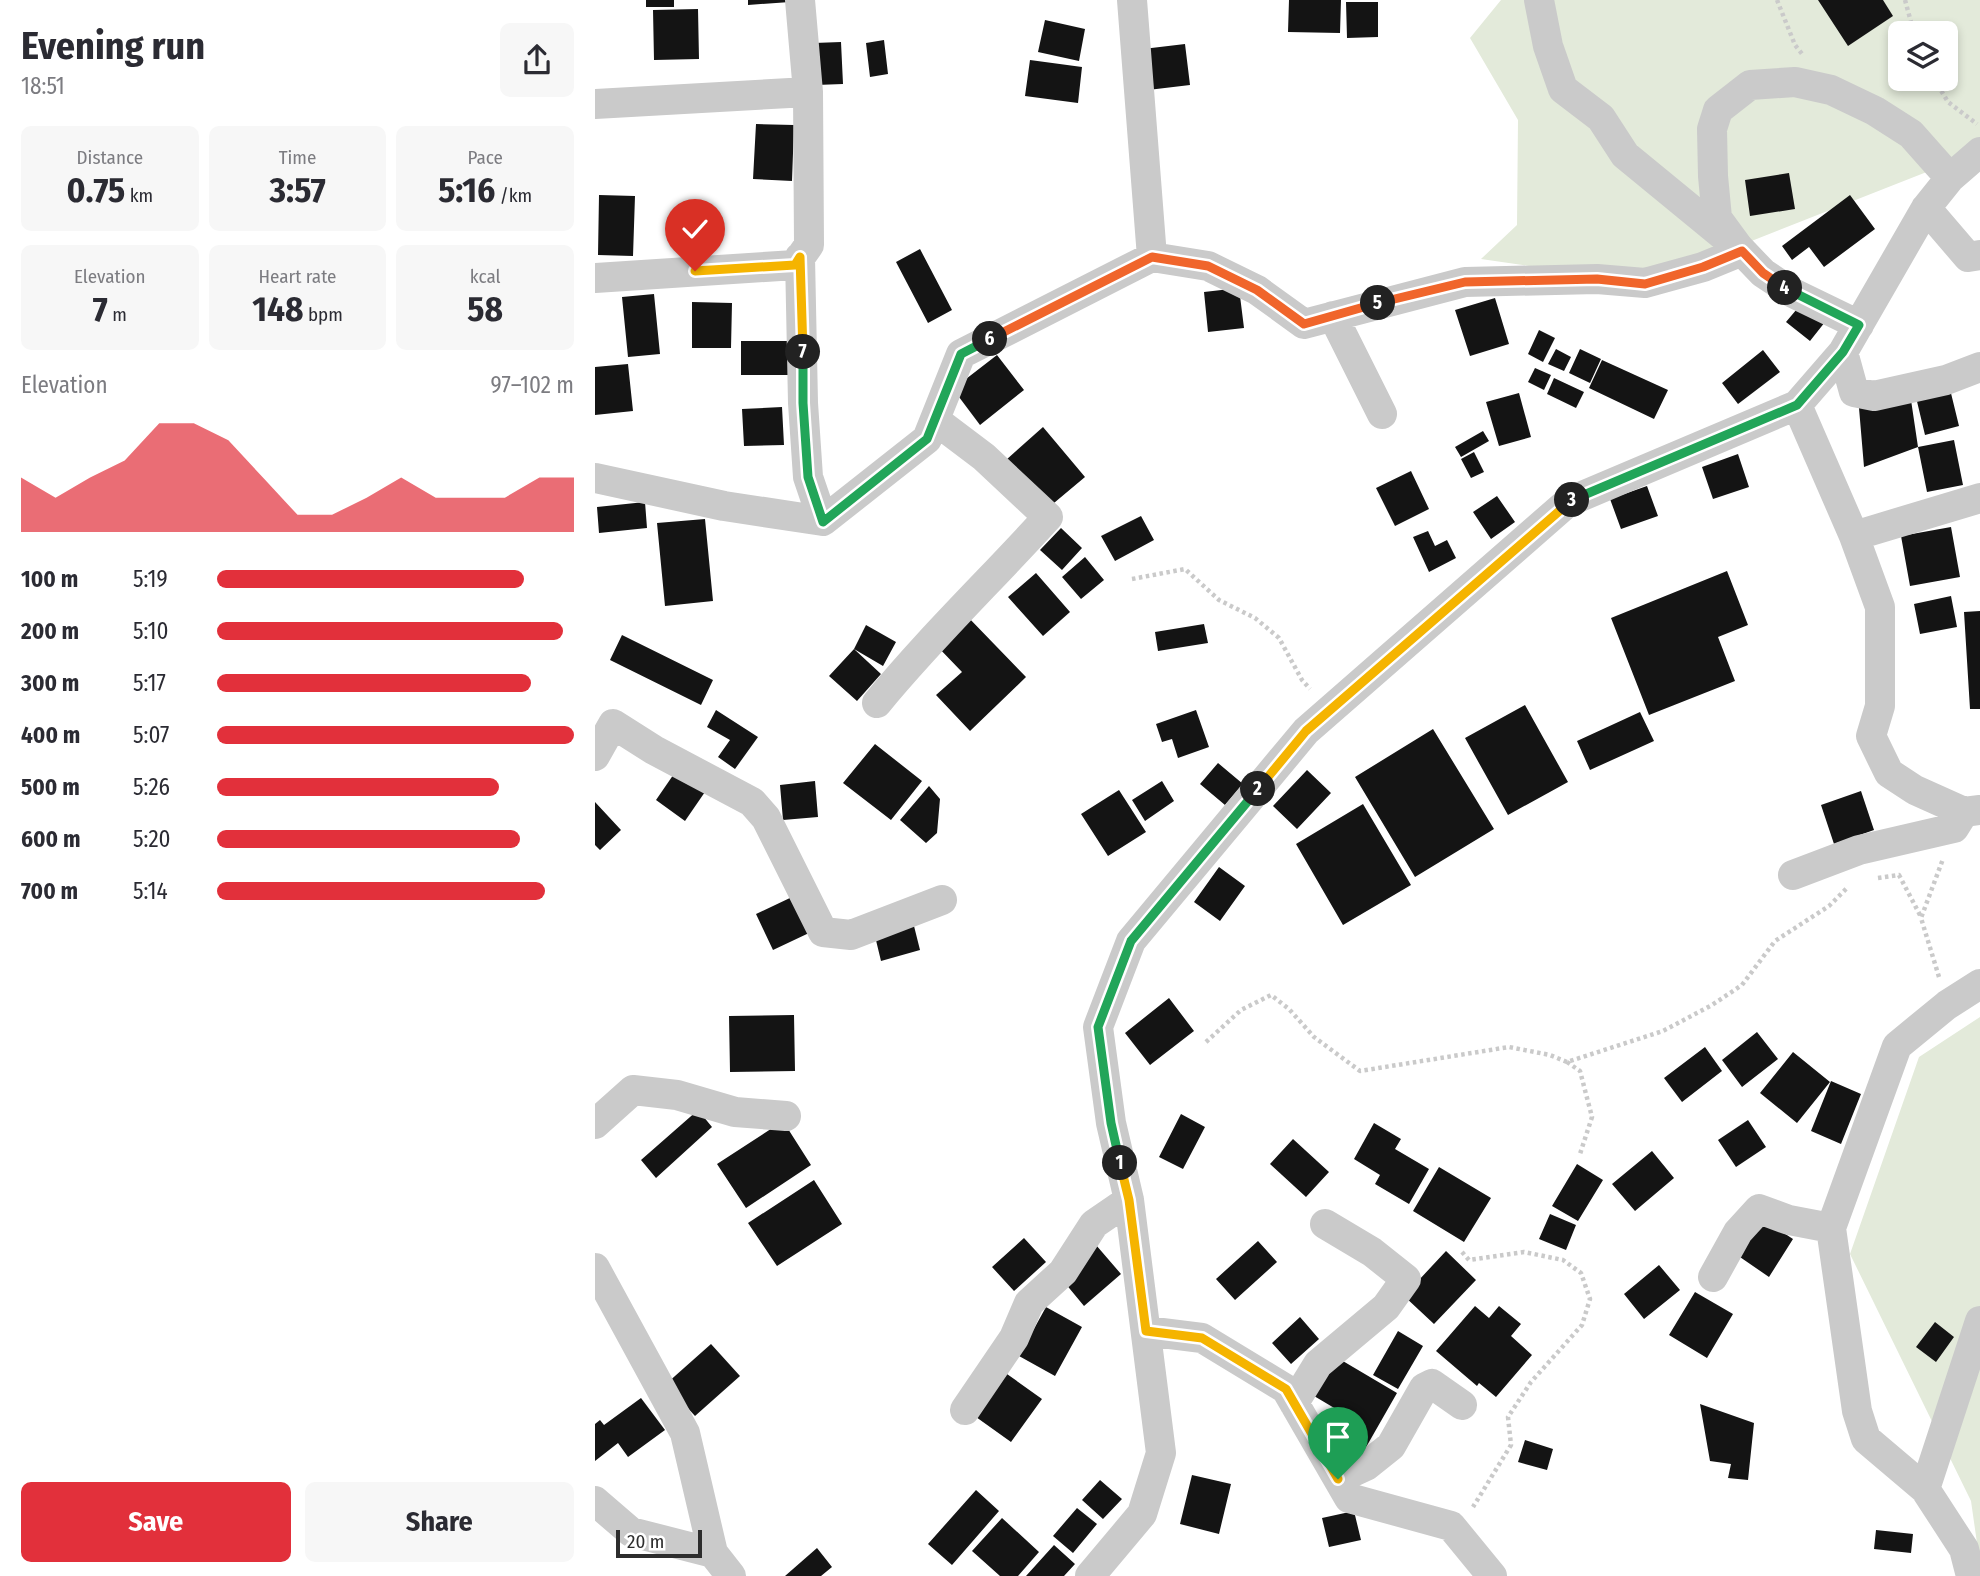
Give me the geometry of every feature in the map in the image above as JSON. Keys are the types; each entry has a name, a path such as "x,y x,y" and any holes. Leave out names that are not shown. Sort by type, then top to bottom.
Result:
{"street":[{"path":"595,278 795,265 809,245 808,92 800,0"},
{"path":"1132,0 1152,257"},
{"path":"1539,0 1548,46 1563,89 1601,118 1625,155 1742,251"},
{"path":"1859,325 1793,293 1763,273 1717,218 1713,176 1713,129 1718,110 1750,85 1795,82 1831,90 1875,111 1911,134 1950,178"},
{"path":"595,104 808,92"},
{"path":"1090,1576 1142,1514 1161,1453 1129,1200 1111,1123 1098,1027 1131,941 1306,731 1568,502 1797,405 1843,352 1926,208 1950,178 1980,152"},
{"path":"1926,208 1968,257 1980,255"},
{"path":"595,478 724,506 823,522 927,439 961,354 1152,257 1208,266 1257,290 1304,324 1465,282 1597,279 1645,284 1703,267 1742,251"},
{"path":"800,257 803,403 808,477 823,522"},
{"path":"1333,316 1382,414"},
{"path":"1843,352 1854,391 1874,396 1947,380 1980,367"},
{"path":"1797,405 1854,536 1880,607 1880,706 1871,736 1889,774 1966,817"},
{"path":"877,703 907,667 1048,517 984,457 935,420"},
{"path":"1854,536 1980,498"},
{"path":"595,756 604,719 654,750 752,802 766,818 823,932 851,935 942,900"},
{"path":"1793,875 1859,850 1966,817"},
{"path":"1971,1576 1964,1549 1925,1489 1866,1439 1857,1411 1831,1228 1897,1046 1947,1005 1980,984"},
{"path":"595,1124 633,1090 677,1095 735,1112 786,1116"},
{"path":"965,1410 1014,1338 1029,1304 1063,1272 1094,1224 1129,1200"},
{"path":"1713,1277 1738,1232 1759,1209 1789,1220 1831,1228"},
{"path":"1294,1403 1318,1364 1386,1307 1406,1279 1372,1252 1325,1224"},
{"path":"595,1268 685,1433 722,1565"},
{"path":"1925,1489 1980,1321"},
{"path":"1146,1331 1202,1338 1286,1389 1349,1498 1451,1526 1492,1576"},
{"path":"1338,1479 1366,1466 1391,1446 1424,1388 1432,1384 1462,1405"},
{"path":"595,1501 631,1532 722,1565"}],"path":[{"path":"1777,0 1795,45 1831,90"},
{"path":"1905,0 1911,21"},
{"path":"1941,91 1948,102 1980,127"},
{"path":"1132,579 1185,569 1219,600 1255,618 1279,638 1302,680 1329,711"},
{"path":"1921,918 1966,817"},
{"path":"1876,878 1899,875 1921,918 1947,1005"},
{"path":"1567,1062 1663,1031 1712,1005 1742,985 1775,941 1829,906 1853,881"},
{"path":"1206,1042 1241,1010 1271,995 1289,1009 1314,1037 1360,1071 1509,1047 1549,1055 1580,1071 1592,1117 1580,1154"},
{"path":"1451,1526 1474,1506 1511,1445 1508,1417 1531,1382 1582,1325 1590,1298 1581,1273 1563,1260 1524,1252 1469,1260 1462,1252"}],"green space":[{"path":"1501,0 1980,0 1980,151 1645,283 1481,259 1517,225 1518,120 1470,38"},
{"path":"1980,1017 1980,1564 1971,1501 1850,1254 1919,1057"}],"building":[{"path":"646,0 674,0 674,7 646,7"},
{"path":"748,0 789,0 790,2 748,5"},
{"path":"1289,0 1341,0 1340,33 1288,32"},
{"path":"1818,0 1883,0 1893,16 1848,46"},
{"path":"1346,2 1378,2 1378,37 1347,38"},
{"path":"698,9 699,59 654,60 653,10"},
{"path":"1045,20 1085,29 1079,61 1038,52"},
{"path":"884,40 888,74 870,77 866,43"},
{"path":"841,42 843,84 816,85 814,43"},
{"path":"1185,44 1190,85 1148,90 1143,49"},
{"path":"1030,60 1082,67 1078,103 1025,96"},
{"path":"756,124 794,125 792,181 753,179"},
{"path":"1789,173 1795,209 1750,216 1745,180"},
{"path":"599,195 635,196 633,256 598,255"},
{"path":"1850,195 1875,229 1824,267 1809,247 1792,260 1782,246"},
{"path":"920,249 952,310 928,323 896,262"},
{"path":"1239,288 1244,328 1208,332 1204,292"},
{"path":"654,294 660,354 628,357 622,297"},
{"path":"1495,298 1509,344 1470,356 1455,310"},
{"path":"692,302 732,303 731,348 692,348"},
{"path":"1802,303 1825,322 1810,341 1786,322"},
{"path":"1539,330 1555,338 1543,362 1528,354"},
{"path":"741,341 794,341 794,375 741,375"},
{"path":"1556,349 1571,357 1564,371 1548,364"},
{"path":"1580,349 1601,359 1590,383 1569,373"},
{"path":"1763,350 1780,372 1738,404 1722,383"},
{"path":"997,355 1024,390 980,425 953,389"},
{"path":"1602,360 1668,390 1654,419 1589,388"},
{"path":"628,364 633,411 595,415 595,367"},
{"path":"1535,368 1551,375 1544,390 1528,382"},
{"path":"1554,378 1584,392 1576,408 1547,394"},
{"path":"1949,385 1959,426 1925,435 1915,393"},
{"path":"1519,393 1531,437 1499,446 1486,402"},
{"path":"1911,400 1918,447 1864,467 1859,408"},
{"path":"782,407 784,445 744,446 742,409"},
{"path":"1043,427 1085,477 1048,508 1006,460"},
{"path":"1483,431 1489,441 1461,457 1455,447"},
{"path":"1954,440 1963,485 1927,492 1918,447"},
{"path":"1474,452 1484,472 1471,478 1461,459"},
{"path":"1738,454 1749,487 1713,499 1702,467"},
{"path":"1411,471 1429,509 1395,526 1376,488"},
{"path":"1647,486 1658,516 1621,529 1610,499"},
{"path":"1497,496 1515,522 1491,539 1473,512"},
{"path":"645,502 647,528 599,533 597,507"},
{"path":"1141,516 1154,540 1115,561 1101,536"},
{"path":"705,519 713,601 665,606 657,523"},
{"path":"1951,527 1960,577 1910,586 1901,536"},
{"path":"1061,528 1082,548 1062,570 1040,550"},
{"path":"1428,531 1435,546 1447,540 1456,558 1429,572 1413,537"},
{"path":"1085,557 1104,580 1081,599 1062,577"},
{"path":"1727,571 1748,625 1718,637 1735,681 1649,715 1611,618"},
{"path":"1036,573 1070,612 1043,636 1008,597"},
{"path":"1951,596 1957,627 1920,634 1914,604"},
{"path":"1980,611 1980,709 1970,709 1964,612"},
{"path":"966,615 1026,677 970,731 936,695 962,672 935,644"},
{"path":"1204,624 1208,643 1158,651 1155,632"},
{"path":"866,625 896,642 883,666 854,649"},
{"path":"622,635 713,680 701,705 610,660"},
{"path":"854,649 881,674 857,701 829,676"},
{"path":"1525,705 1568,782 1508,815 1465,738"},
{"path":"716,710 758,737 735,769 718,757 730,740 707,727"},
{"path":"1196,710 1209,747 1178,758 1172,739 1162,742 1156,724"},
{"path":"1640,712 1654,741 1590,770 1577,741"},
{"path":"1433,729 1494,829 1415,877 1355,777"},
{"path":"875,744 922,781 891,820 843,783"},
{"path":"1218,763 1243,784 1225,805 1200,784"},
{"path":"678,768 707,789 685,821 656,800"},
{"path":"1307,770 1331,793 1297,829 1273,806"},
{"path":"815,781 818,817 783,820 780,785"},
{"path":"1162,781 1174,801 1145,821 1132,800"},
{"path":"929,786 940,799 937,833 926,843 900,820"},
{"path":"1119,790 1146,832 1108,856 1081,814"},
{"path":"1861,791 1874,830 1834,844 1821,805"},
{"path":"595,802 621,830 600,850 595,845"},
{"path":"1363,804 1411,885 1343,925 1296,844"},
{"path":"1219,867 1245,886 1220,921 1194,902"},
{"path":"792,897 809,933 773,950 756,914"},
{"path":"913,922 920,950 881,961 874,932"},
{"path":"1169,998 1194,1031 1150,1065 1125,1033"},
{"path":"794,1015 795,1071 730,1072 729,1016"},
{"path":"1757,1032 1778,1059 1742,1087 1722,1060"},
{"path":"1705,1047 1722,1071 1682,1102 1664,1078"},
{"path":"1793,1052 1830,1082 1797,1123 1760,1093"},
{"path":"1831,1081 1861,1094 1841,1144 1811,1131"},
{"path":"698,1110 712,1127 656,1178 641,1160"},
{"path":"1181,1114 1205,1127 1183,1169 1159,1157"},
{"path":"1748,1120 1766,1147 1736,1167 1718,1140"},
{"path":"783,1121 811,1165 746,1208 717,1164"},
{"path":"1374,1123 1401,1139 1395,1149 1429,1169 1409,1204 1375,1184 1380,1175 1354,1159"},
{"path":"1293,1139 1329,1172 1306,1197 1270,1164"},
{"path":"1652,1151 1674,1178 1635,1211 1612,1184"},
{"path":"1577,1164 1603,1180 1578,1221 1552,1206"},
{"path":"1439,1167 1491,1198 1464,1242 1413,1211"},
{"path":"814,1180 842,1224 777,1266 748,1223"},
{"path":"1550,1214 1576,1225 1566,1250 1539,1239"},
{"path":"1761,1218 1793,1239 1769,1277 1737,1255"},
{"path":"1024,1238 1046,1262 1014,1291 992,1267"},
{"path":"1258,1241 1277,1262 1235,1300 1216,1279"},
{"path":"1096,1245 1121,1274 1084,1306 1060,1277"},
{"path":"1446,1251 1476,1280 1434,1324 1404,1296"},
{"path":"1659,1265 1680,1290 1644,1319 1624,1294"},
{"path":"1695,1292 1733,1314 1707,1358 1669,1335"},
{"path":"1475,1306 1489,1318 1499,1306 1521,1324 1511,1336 1532,1355 1496,1397 1479,1383 1477,1386 1436,1351"},
{"path":"1046,1307 1082,1327 1055,1376 1019,1356"},
{"path":"1300,1317 1319,1339 1291,1364 1272,1343"},
{"path":"1935,1322 1954,1337 1936,1362 1916,1347"},
{"path":"1398,1331 1423,1346 1398,1389 1373,1375"},
{"path":"711,1344 740,1376 695,1416 666,1384"},
{"path":"1331,1354 1397,1393 1361,1456 1327,1436 1341,1412 1309,1393"},
{"path":"1007,1374 1042,1399 1011,1442 976,1417"},
{"path":"641,1398 665,1430 628,1457 618,1443 595,1461 595,1424 600,1420 604,1425"},
{"path":"1700,1404 1754,1423 1748,1480 1728,1478 1731,1464 1710,1461"},
{"path":"1525,1440 1553,1449 1547,1470 1518,1462"},
{"path":"1192,1475 1231,1484 1219,1534 1180,1524"},
{"path":"1100,1480 1122,1499 1103,1519 1082,1500"},
{"path":"976,1490 999,1511 952,1565 928,1544"},
{"path":"1077,1508 1097,1524 1073,1553 1053,1536"},
{"path":"1354,1511 1361,1540 1329,1547 1322,1518"},
{"path":"1002,1518 1039,1552 1018,1576 1000,1576 972,1551"},
{"path":"1876,1530 1913,1534 1911,1553 1874,1549"},
{"path":"1054,1545 1075,1564 1064,1576 1026,1576"},
{"path":"817,1548 832,1567 821,1576 785,1576"}],"route":[{"path":"695,271 795,265 800,257 803,403 808,477 823,522 927,439 961,354 1152,257 1208,266 1257,290 1304,324 1406,295 1465,282 1597,279 1645,284 1703,267 1742,251 1763,273 1793,293 1859,325 1843,352 1797,405 1568,502 1306,731 1131,941 1098,1027 1111,1123 1129,1200 1146,1331 1202,1338 1286,1389 1338,1479"}]}
